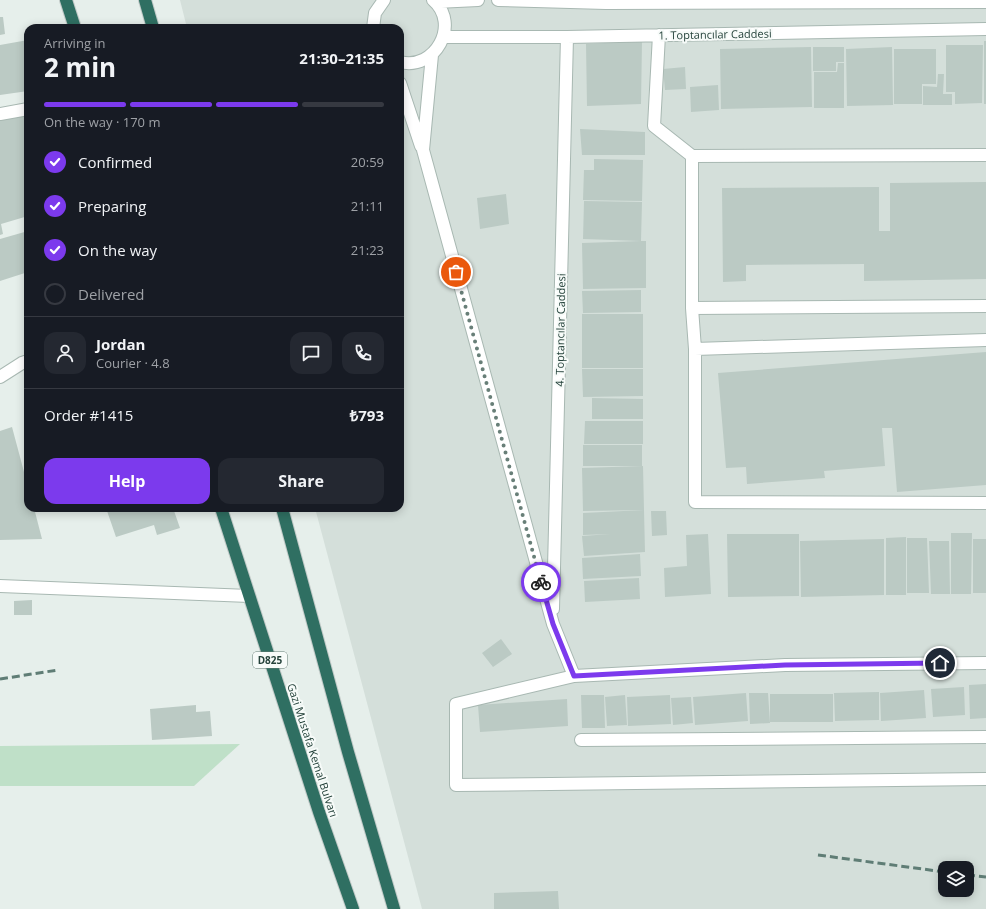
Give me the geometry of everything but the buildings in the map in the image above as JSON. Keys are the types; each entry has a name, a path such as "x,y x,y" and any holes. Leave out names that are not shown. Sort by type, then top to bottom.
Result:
{"highway":[{"path":"66,0 74,24"},
{"path":"145,0 152,24"},
{"name":"Gazi Mustafa Kemal Bulvarı","path":"221,512 352,909"},
{"path":"283,512 348,752 394,909"}],"street":[{"path":"371,0 375,13 374,24"},
{"path":"375,13 384,0"},
{"path":"434,1 478,0"},
{"path":"498,0 986,2"},
{"path":"404,62 413,63 423,61 432,55 444,38 446,28 445,18 434,1"},
{"name":"1. Toptancılar Caddesi","path":"444,38 986,29"},
{"path":"658,35 654,126 692,156 986,155"},
{"name":"4. Toptancılar Caddesi","path":"553,624 567,37"},
{"path":"423,150 432,55"},
{"path":"404,95 423,150 553,624 574,676"},
{"path":"0,114 24,110"},
{"path":"692,156 692,308 695,349 695,502 986,503"},
{"path":"692,308 986,306"},
{"path":"695,349 986,340"},
{"path":"0,377 24,362"},
{"path":"0,586 249,596"},
{"path":"986,662 785,665 574,676 456,704 456,785 986,778"},
{"path":"581,740 986,737"}],"shaded area":[{"path":"180,0 986,0 986,909 422,909 316,512 404,512 404,24 186,24"}],"green space":[{"path":"240,744 194,786 0,786 0,746"}],"railway":[{"path":"0,679 58,670"},
{"path":"818,855 938,871"},
{"path":"974,876 986,877"}],"way so far":[{"path":"456,272 541,582"}],"route":[{"path":"541,582 553,624 574,676 785,665 940,663"}]}
